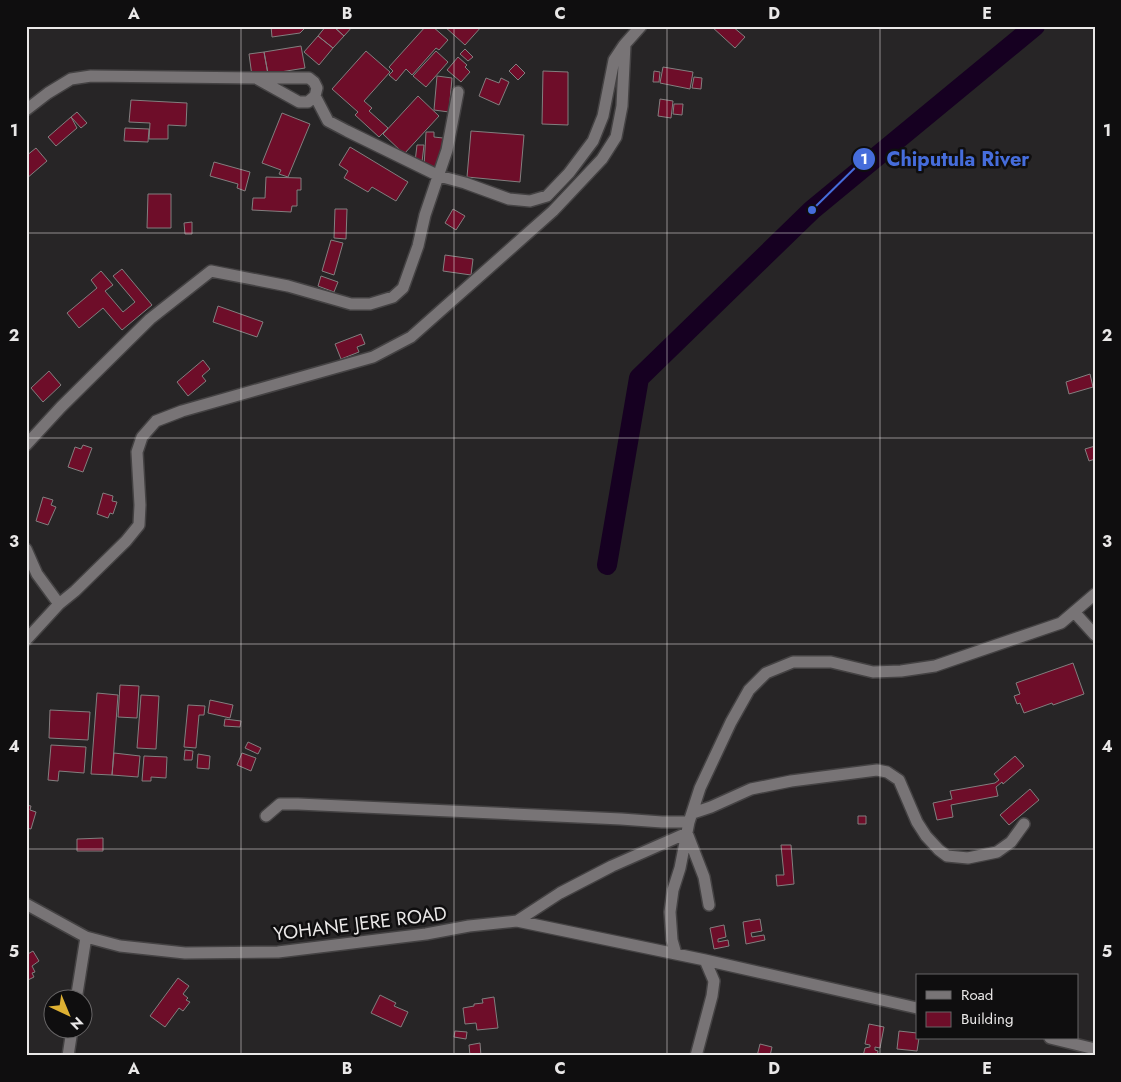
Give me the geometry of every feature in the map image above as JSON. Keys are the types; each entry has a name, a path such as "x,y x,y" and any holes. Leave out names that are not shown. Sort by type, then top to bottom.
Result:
{"street":[{"path":"315,96 328,121 439,176 465,182 509,199 530,201 547,196 569,173 593,141 603,116 614,60 641,26"},
{"path":"26,640 59,604 126,541 138,525 140,505 137,452 142,437 156,421 182,411 373,357 381,353 411,337 554,211 602,159 616,136 622,106 625,44"},
{"path":"26,110 48,93 71,79 91,76 309,78 317,88 315,96 308,102 298,102 256,78"},
{"path":"26,445 60,407 150,319 211,271 288,286 351,304 370,304 394,297 404,288 418,246 425,215 448,150 458,92"},
{"path":"26,549 37,574 59,604"},
{"path":"676,954 670,912 673,890 700,788 731,722 749,690 766,673 793,662 832,662 873,672 901,671 935,666 1061,623 1095,594"},
{"path":"1075,613 1095,635"},
{"path":"266,816 280,804 298,804 662,822 691,817 751,789 791,780 877,770 887,772 899,780 917,822 926,836 939,850 948,856 968,858 997,852 1011,842 1024,824"},
{"path":"687,833 704,877 709,905"},
{"name":"YOHANE JERE ROAD","path":"26,904 86,937 120,946 185,953 278,952 516,921 560,893 612,866 687,833"},
{"path":"516,921 705,960 916,1008"},
{"path":"78,990 86,937"},
{"path":"696,1056 712,996 714,981 705,960"},
{"path":"68,1056 70,1040"},
{"path":"1056,1040 1091,1051"}],"building":[{"path":"271,26 307,26 300,33 272,37"},
{"path":"326,26 333,26 344,36 333,48 318,36"},
{"path":"333,26 353,26 344,36"},
{"path":"426,26 432,26 448,40 439,50 436,48 412,75 406,69 396,81 389,75 393,71 389,67"},
{"path":"444,26 482,26 465,45"},
{"path":"711,26 732,26 745,37 735,48"},
{"path":"318,36 333,48 319,65 304,52"},
{"path":"301,46 305,68 268,74 264,52"},
{"path":"465,49 473,57 468,61 460,54"},
{"path":"366,51 390,72 364,101 372,108 369,111 388,128 379,137 355,115 358,112 332,89"},
{"path":"436,51 448,62 426,87 413,76"},
{"path":"264,52 268,74 252,76 249,54"},
{"path":"458,57 467,65 465,67 470,72 461,82 447,70"},
{"path":"516,64 525,73 518,80 509,71"},
{"path":"663,67 693,72 690,89 660,83"},
{"path":"543,71 568,72 568,125 542,124"},
{"path":"654,71 660,72 659,82 653,82"},
{"path":"437,76 452,78 449,112 434,110"},
{"path":"694,77 702,78 701,89 692,88"},
{"path":"486,78 499,83 501,78 509,82 499,105 479,96"},
{"path":"418,96 439,116 404,154 383,134"},
{"path":"660,99 673,101 671,118 658,116"},
{"path":"131,100 187,103 186,126 168,125 168,139 149,139 150,123 129,122"},
{"path":"674,104 683,104 682,115 673,114"},
{"path":"77,112 87,123 81,128 71,117"},
{"path":"282,113 310,124 288,177 279,174 281,170 262,163"},
{"path":"71,117 77,128 56,146 48,137"},
{"path":"125,128 149,129 148,142 124,141"},
{"path":"471,131 524,135 520,182 467,177"},
{"path":"426,132 434,132 434,137 443,138 441,168 424,167"},
{"path":"417,145 424,145 422,162 415,162"},
{"path":"350,147 408,182 396,201 372,187 368,192 344,178 348,171 339,165"},
{"path":"36,148 47,161 26,179 26,156"},
{"path":"214,162 250,172 245,191 237,188 238,184 210,176"},
{"path":"266,177 301,178 301,190 297,190 297,206 292,206 291,212 252,210 253,198 265,198"},
{"path":"148,194 171,194 171,228 147,228"},
{"path":"335,209 347,209 346,239 334,238"},
{"path":"453,209 465,216 456,230 445,223"},
{"path":"192,222 192,234 185,234 184,223"},
{"path":"331,240 343,243 334,275 322,271"},
{"path":"445,255 473,259 471,275 443,271"},
{"path":"122,269 152,305 122,330 103,308 79,328 67,313 97,288 91,280 101,271 113,285 105,291 123,312 135,302 113,276"},
{"path":"321,276 338,282 334,292 318,286"},
{"path":"218,306 263,322 257,337 213,322"},
{"path":"361,334 365,344 357,347 359,352 341,359 335,344"},
{"path":"203,360 210,369 202,376 206,381 188,396 177,382"},
{"path":"49,371 61,385 43,402 31,388"},
{"path":"1090,374 1093,387 1069,394 1066,382"},
{"path":"83,445 92,448 83,472 68,467 75,447 81,449"},
{"path":"1095,446 1095,459 1089,461 1085,449"},
{"path":"103,493 113,496 112,501 117,502 113,514 110,513 108,518 97,514"},
{"path":"43,497 53,500 51,505 56,507 48,525 36,521"},
{"path":"1073,663 1084,694 1024,713 1020,703 1017,704 1014,696 1020,694 1016,683"},
{"path":"120,685 139,686 137,718 118,717"},
{"path":"97,693 118,695 112,775 91,774"},
{"path":"141,695 159,696 156,749 137,748"},
{"path":"210,700 233,705 230,718 208,713"},
{"path":"188,705 205,706 204,715 199,715 196,748 184,747"},
{"path":"50,710 90,712 88,740 49,738"},
{"path":"225,719 241,721 240,727 224,726"},
{"path":"248,742 261,748 258,754 245,748"},
{"path":"51,745 86,747 84,773 59,771 58,781 48,780"},
{"path":"185,750 193,751 192,760 184,760"},
{"path":"114,753 140,756 138,777 112,775"},
{"path":"242,753 256,758 251,771 237,765"},
{"path":"198,754 210,756 209,769 197,768"},
{"path":"144,756 167,757 166,778 151,777 151,781 142,781"},
{"path":"1015,756 1024,766 1003,784 1002,782 996,787 998,796 951,805 953,817 937,820 933,803 952,799 950,791 995,783 999,780 994,774"},
{"path":"1030,789 1039,800 1009,825 1000,815"},
{"path":"26,805 31,806 30,810 36,812 31,829 26,828"},
{"path":"858,816 866,816 866,824 858,824"},
{"path":"103,838 103,851 77,851 77,839"},
{"path":"781,845 791,845 794,884 777,886 776,875 784,875"},
{"path":"760,919 762,931 751,933 752,937 764,935 765,940 746,944 743,922"},
{"path":"724,925 726,937 718,939 718,942 728,940 729,946 714,949 710,928"},
{"path":"33,951 39,961 32,966 35,972 32,973 34,977 26,981 26,955"},
{"path":"178,978 189,986 183,994 188,998 186,1000 190,1002 183,1011 179,1008 165,1027 150,1016"},
{"path":"380,995 396,1003 394,1006 408,1012 401,1027 371,1013"},
{"path":"494,997 498,1028 477,1030 476,1023 465,1024 463,1008 483,1003 482,999"},
{"path":"869,1024 884,1027 880,1048 875,1047 875,1050 878,1051 877,1056 863,1056 865,1048 870,1047 870,1045 865,1044"},
{"path":"455,1031 467,1032 466,1039 454,1037"},
{"path":"899,1031 916,1033 916,1040 919,1040 917,1051 897,1049"},
{"path":"480,1043 481,1056 470,1056 469,1045"},
{"path":"760,1044 772,1047 770,1056 757,1056"}],"waterway":[{"path":"607,565 639,378 812,210 1035,26"}],"place":[{"name":"Chiputula River","path":"812,210"}]}
